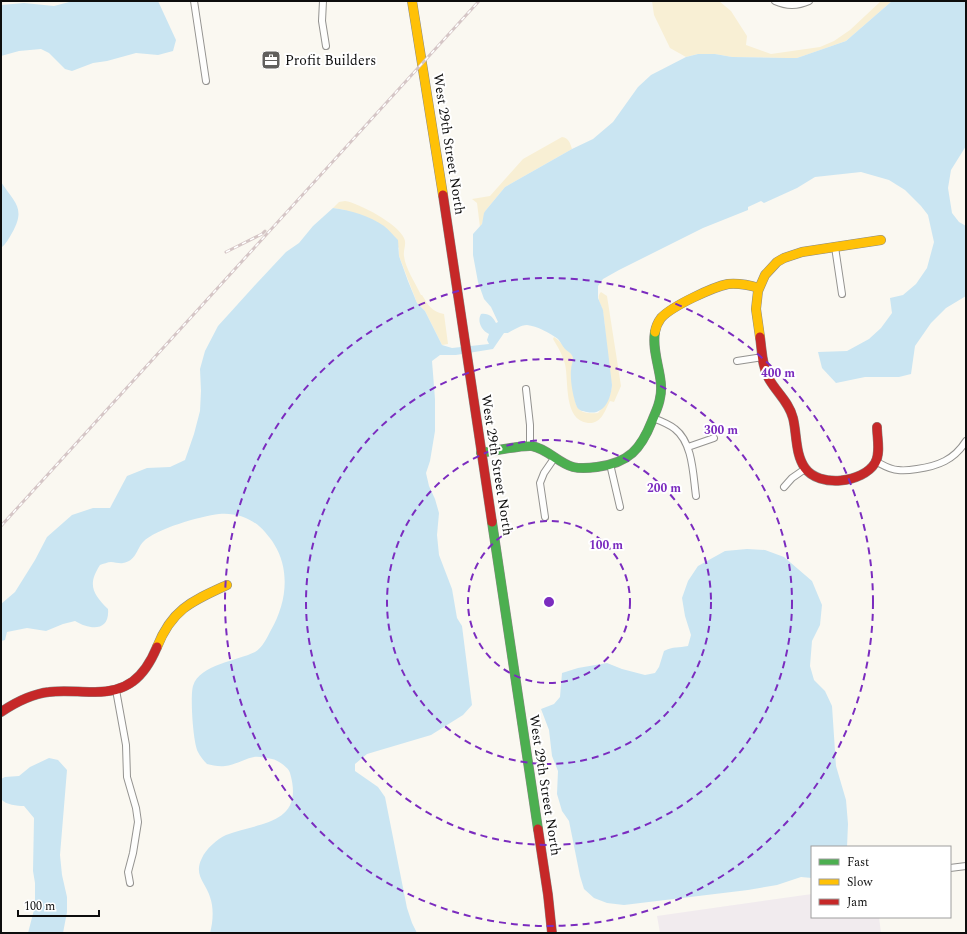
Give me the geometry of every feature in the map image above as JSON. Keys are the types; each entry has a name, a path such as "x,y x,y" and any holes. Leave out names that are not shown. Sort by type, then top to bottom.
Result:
{"street":[{"path":"194,1 206,81"},
{"path":"323,1 322,21 326,46"},
{"name":"West 29th Street North","path":"412,1 443,192 463,334 548,894 552,933"},
{"path":"775,1 786,5 794,5 809,1"},
{"path":"876,427 878,450 876,461 868,471 862,475 833,481 820,480 805,469 800,458 792,412 788,404 767,376 756,309 758,288 766,274 783,258 798,252 881,240"},
{"path":"835,247 842,294"},
{"path":"481,453 530,446 543,448 567,465 579,468 610,464 624,460 637,450 645,438 659,403 661,390 654,334 662,318 672,309 718,286 734,283 758,288"},
{"path":"737,361 763,357"},
{"path":"526,389 530,425 530,446"},
{"path":"653,418 676,429 685,440 688,447 696,496"},
{"path":"688,447 714,438"},
{"path":"876,461 899,470 932,466 949,459 966,441"},
{"path":"545,517 540,483 544,473 555,457"},
{"path":"610,464 620,507"},
{"path":"784,487 792,478 805,469"},
{"path":"1,712 24,699 42,693 65,691 102,693 116,690 133,682 146,672 161,638 171,620 200,597 227,585"},
{"path":"116,690 126,745 127,777 136,808 138,822 128,872 130,883"},
{"path":"951,868 966,866"}],"shaded area":[{"path":"811,894 811,918 879,918 881,933 660,933 657,916"}],"sand":[{"path":"652,1 719,1 731,11 747,36 746,45 771,54 820,47 834,41 850,30 881,1 892,1 846,41 797,58 786,58 732,57 715,54 698,54 686,57 670,48 654,15"},
{"path":"562,137 568,140 572,149 505,187 486,210 480,227 477,203 472,199 490,196 523,159"},
{"path":"345,201 378,215 400,232 405,240 404,254 406,266 421,295 433,310 444,314 448,344 442,345 425,311 417,303 399,256 399,248 345,210 333,208 339,202"},
{"path":"601,292 607,296 621,386 614,402 610,401 600,419 593,423 588,423 580,420 574,415 567,389 565,364 563,357 553,339 554,337 559,341 573,357 573,390 579,410 587,413 598,413 608,400 612,385 608,367 603,312 599,299 599,294"}],"water":[{"path":"73,1 158,1 176,40 173,51 158,55 136,53 107,61 93,63 72,71 65,69 49,53 41,49 19,51 1,56 1,5 24,3 54,6"},
{"path":"892,1 966,1 966,146 951,170 948,188 952,213 959,222 966,226 966,296 946,308 931,323 915,346 911,374 899,377 865,377 836,383 822,368 818,352 847,351 869,339 881,328 892,313 890,298 903,295 916,284 927,268 934,242 928,215 905,190 889,180 861,172 815,177 797,188 764,203 761,201 748,207 748,210 703,228 603,279 598,286 598,298 603,310 612,385 610,396 606,405 598,411 593,413 581,411 578,408 574,399 571,384 571,368 573,360 571,354 564,348 558,339 535,327 525,325 508,333 504,333 493,349 456,355 440,355 432,361 435,399 435,431 430,461 426,473 439,513 437,535 439,555 452,589 457,618 462,626 472,705 463,715 431,735 367,754 355,764 355,771 378,787 385,797 407,908 417,933 210,933 213,910 208,892 201,879 199,869 206,851 219,839 226,835 276,819 285,812 291,803 293,790 288,769 283,764 274,760 254,757 223,766 207,764 201,757 196,747 193,730 192,691 197,679 203,673 220,664 255,652 260,648 268,636 276,620 283,598 283,565 279,554 272,541 261,527 244,517 232,514 219,514 201,517 157,532 143,542 133,558 127,562 110,562 100,565 96,572 93,584 95,594 108,609 106,622 102,625 93,627 75,621 46,631 27,628 7,632 5,640 1,641 1,604 15,592 47,537 72,515 93,508 110,508 127,476 147,468 170,467 185,460 200,411 200,369 205,351 218,326 286,252 299,243 313,226 333,208 346,210 373,219 390,231 398,240 399,256 417,303 425,311 442,345 452,348 489,344 487,340 489,334 480,325 479,320 481,314 488,315 492,317 496,323 498,322 491,307 484,299 478,282 473,255 473,234 482,224 486,210 505,187 572,149 593,139 613,122 638,87 651,75 686,57 698,54 715,54 732,57 797,58 846,41"},
{"path":"1,182 17,206 18,217 12,233 1,248"},
{"path":"747,549 765,550 784,557 812,581 822,605 820,625 812,641 810,666 814,680 825,691 832,706 836,766 846,800 848,824 847,846 811,846 811,878 801,877 777,885 748,890 624,905 607,903 594,898 584,889 569,821 562,811 557,794 558,771 552,756 549,730 541,709 554,704 560,697 562,673 578,668 607,663 622,669 645,675 655,673 659,667 664,651 667,649 688,646 691,635 685,616 682,598 688,581 698,566 725,551"},
{"path":"49,758 58,760 67,770 60,855 62,875 67,897 67,912 63,933 28,933 35,906 35,883 33,871 34,818 24,806 9,804 1,799 1,779 5,777 19,776 30,767"}],"railway":[{"path":"1,526 479,1"},
{"path":"226,252 262,234 265,231"}],"traffic: fast":[{"path":"481,453 515,447 532,446 543,450 568,465 582,468 608,465 626,458 638,447 648,431 658,407 661,382 655,349 655,332"},
{"path":"492,522 538,829"}],"traffic: slow":[{"path":"412,1 443,195"},
{"path":"760,337 756,309 758,291 765,275 777,262 802,252 881,240"},
{"path":"655,332 659,321 666,313 703,293 728,284 744,284 759,288"},
{"path":"157,647 169,624 184,608 203,596 227,585"}],"traffic: jam":[{"path":"443,195 492,522"},
{"path":"760,337 765,369 772,384 786,402 791,412 799,457 805,468 812,474 820,478 841,480 851,479 869,470 875,463 878,455 877,427"},
{"path":"1,712 24,699 42,693 54,691 104,692 125,686 133,682 140,675 152,658 157,647"},
{"path":"538,829 552,933"}],"place":[{"name":"Profit Builders","path":"271,60"}]}
